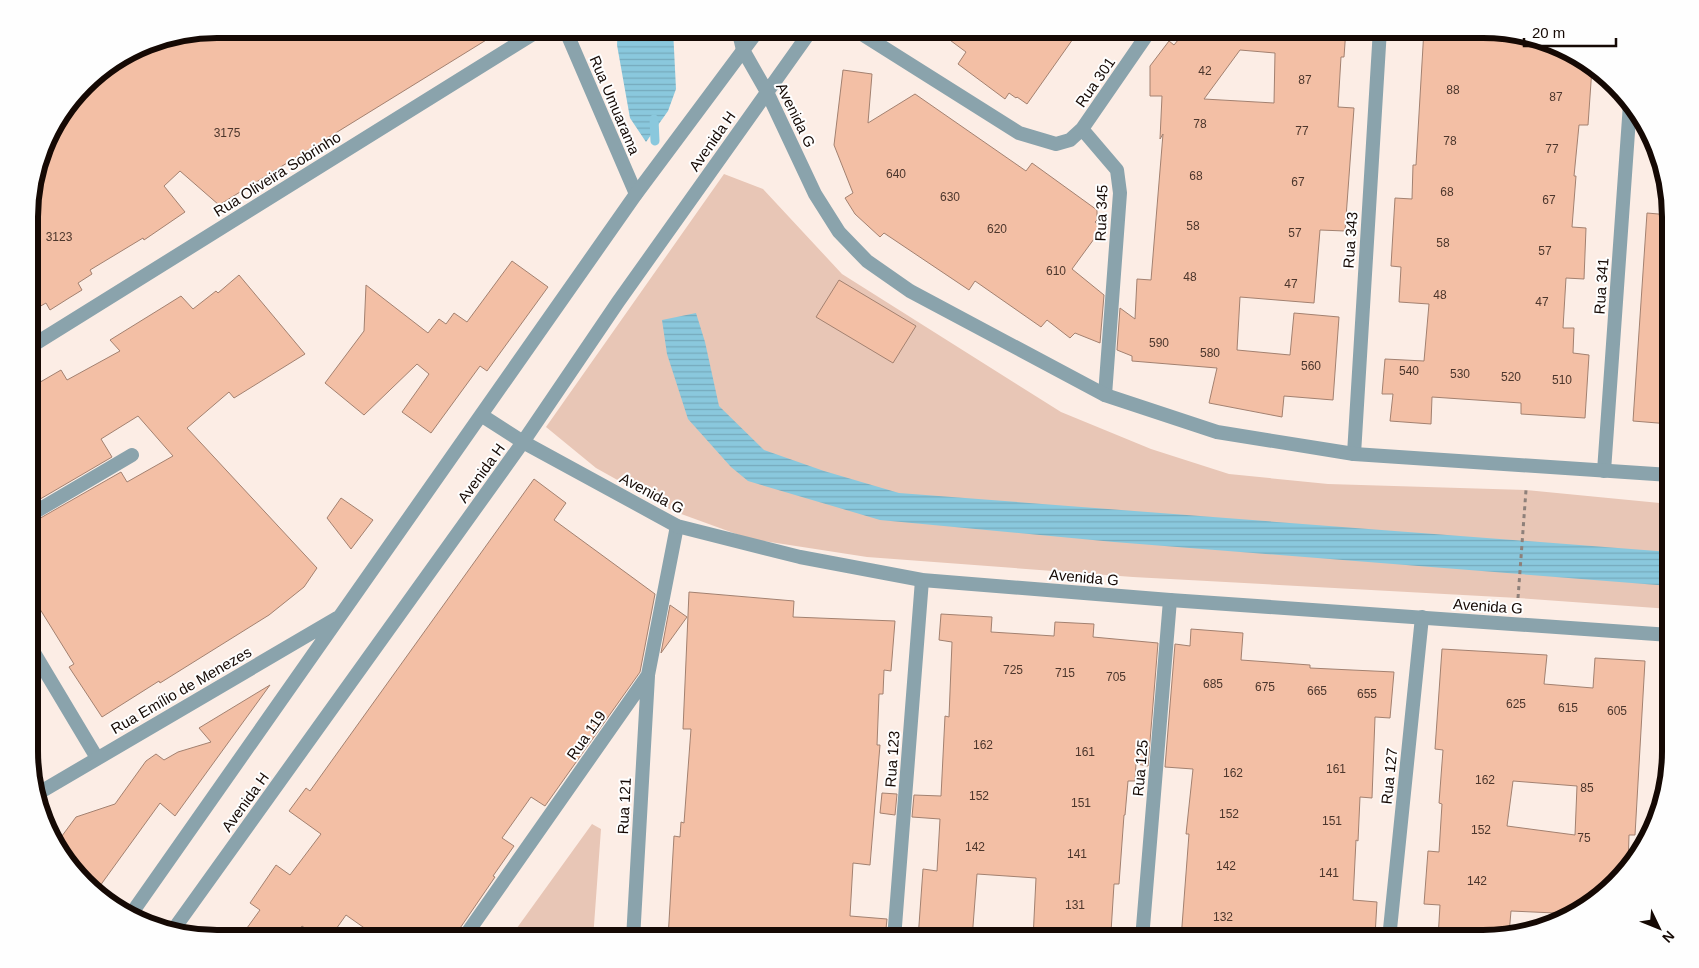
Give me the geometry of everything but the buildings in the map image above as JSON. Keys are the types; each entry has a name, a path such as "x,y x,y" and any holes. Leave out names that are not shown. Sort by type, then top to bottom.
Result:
{"street":[{"name":"Rua Oliveira Sobrinho","path":"38,342 527,38"},
{"name":"Rua Umuarama","path":"569,38 636,194"},
{"path":"740,38 743,50"},
{"name":"Avenida H","path":"134,910 342,616 636,194 752,38"},
{"name":"Avenida H","path":"176,926 523,442 618,302 806,38"},
{"path":"868,38 1018,133 1056,144 1070,140 1082,129"},
{"name":"Rua 301","path":"1082,129 1145,38"},
{"name":"Rua 343","path":"1354,454 1379,38"},
{"name":"Avenida G","path":"743,50 767,92 815,194 839,232 867,261 910,292 1105,395 1217,432 1354,454 1661,474"},
{"name":"Rua 341","path":"1604,471 1629,114"},
{"name":"Rua 345","path":"1082,129 1117,170 1120,192 1105,395"},
{"name":"Avenida G","path":"481,415 523,442 677,526 800,557 922,580 1170,600 1662,634"},
{"path":"38,510 132,455"},
{"name":"Rua 119","path":"469,930 648,675 677,526"},
{"name":"Rua 123","path":"895,930 922,580"},
{"name":"Rua 125","path":"1143,930 1170,600"},
{"name":"Rua Emílio de Menezes","path":"42,791 342,616"},
{"name":"Rua 127","path":"1390,930 1422,617"},
{"path":"38,659 97,758"},
{"name":"Rua 121","path":"634,930 648,675"}],"path":[{"path":"1518,598 1526,490"}],"shaded area":[{"path":"724,174 763,189 842,274 1061,412 1151,449 1229,474 1328,484 1526,490 1662,503 1662,608 1518,598 1133,577 867,557 750,539 673,511 596,468 546,427"},
{"path":"592,824 601,829 594,930 515,930"}],"water":[{"path":"617,38 673,38 676,89 668,111 646,142 630,118 617,45"},
{"path":"696,313 705,342 719,406 764,450 824,471 899,493 1662,551 1662,585 1114,542 880,520 748,481 731,467 688,419 667,354 662,320"}],"waterway":[{"path":"654,119 655,141"}]}
